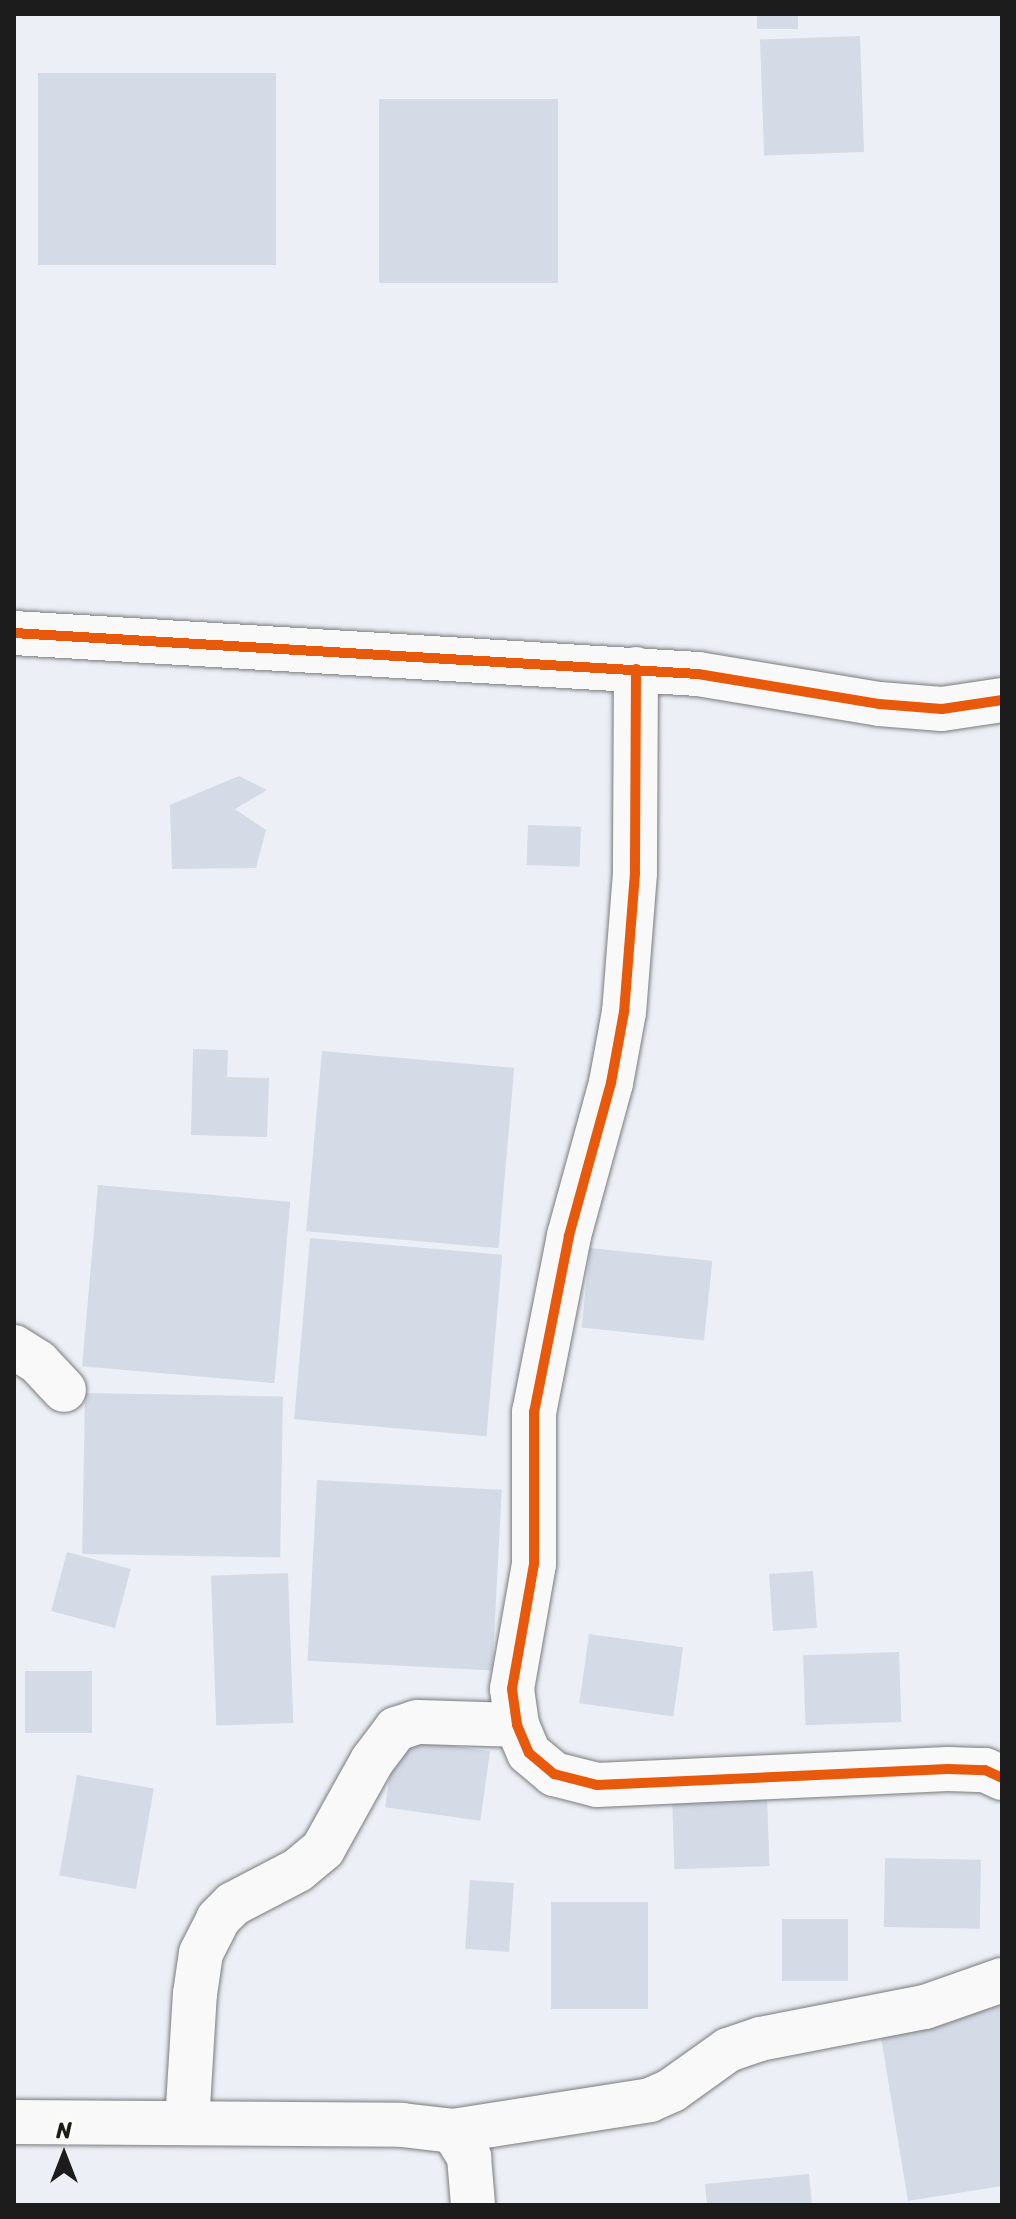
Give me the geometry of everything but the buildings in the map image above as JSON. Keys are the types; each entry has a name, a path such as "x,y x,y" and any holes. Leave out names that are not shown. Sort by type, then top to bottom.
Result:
{"street":[{"path":"14,633 636,669 734,678 895,705 942,709 1001,698"},
{"path":"636,669 635,873 624,1012 611,1083 569,1236 534,1412 534,1564 512,1689 517,1725 529,1753 554,1774 597,1785 948,1769 985,1770 1002,1778"},
{"path":"14,1347 38,1362 64,1390"},
{"path":"187,2123 195,1994 201,1953 218,1919 233,1904 298,1870 323,1849 372,1761 396,1729 417,1722 517,1725"},
{"path":"14,2122 402,2125 453,2131 650,2100 672,2090 728,2050 760,2039 925,2007 1002,1980"},
{"path":"453,2131 469,2157 473,2205"}],"cycle path":[{"path":"14,633 698,674 879,704 942,709 1002,700"},
{"path":"636,669 635,873 624,1012 611,1083 569,1236 534,1412 534,1564 512,1689 517,1725 529,1753 554,1774 597,1785 948,1769 985,1770 1002,1778"}]}
